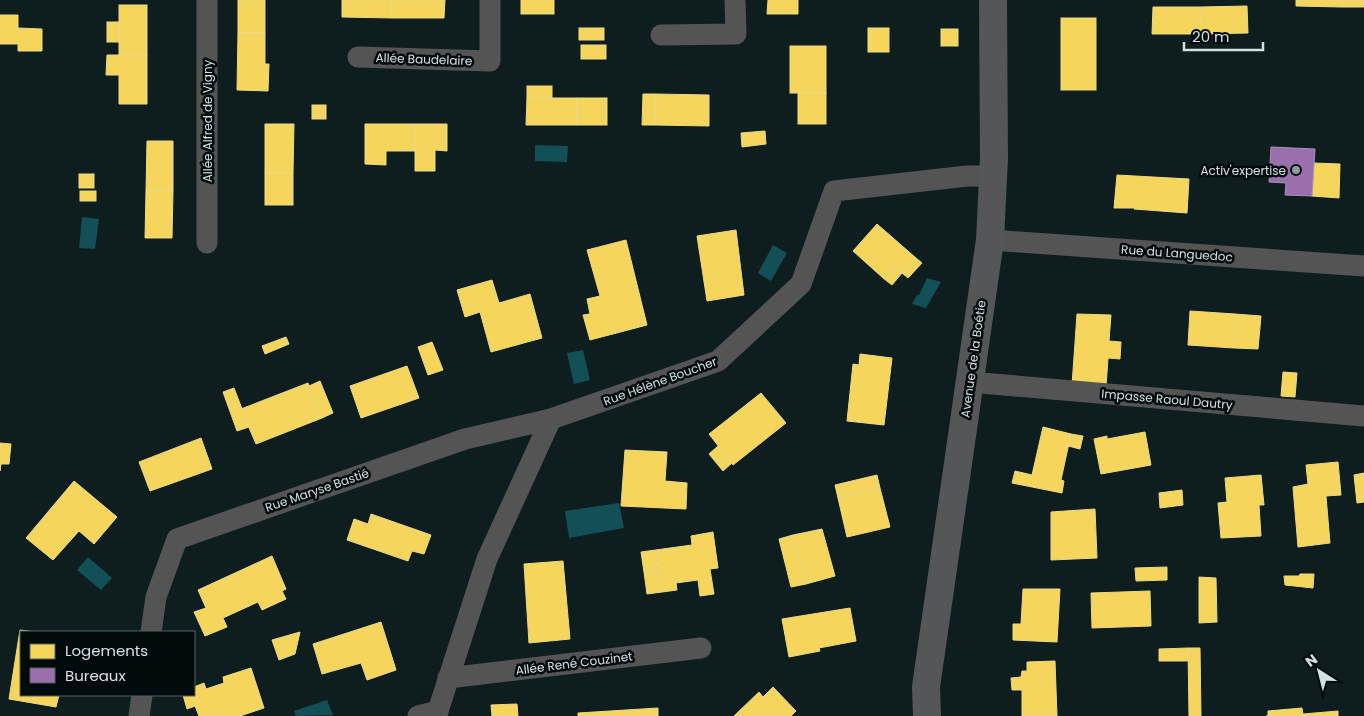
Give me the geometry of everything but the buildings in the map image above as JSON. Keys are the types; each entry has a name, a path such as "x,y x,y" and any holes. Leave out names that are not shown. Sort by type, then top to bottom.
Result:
{"main road":[{"name":"Avenue de la Boétie","path":"928,716 926,687 990,240 993,176 993,0"}],"street":[{"name":"Allée Alfred de Vigny","path":"207,0 207,243"},
{"name":"Allée Baudelaire","path":"358,57 490,61 490,0"},
{"path":"661,36 736,34 736,0"},
{"name":"Rue Hélène Boucher","path":"551,419 718,361 802,284 834,191 967,176 993,176"},
{"name":"Rue du Languedoc","path":"990,240 1364,266"},
{"name":"Impasse Raoul Dautry","path":"970,382 1364,416"},
{"path":"431,714 448,678 487,559 551,419"},
{"name":"Rue Maryse Bastié","path":"151,631 156,598 177,539 465,439 551,419"},
{"name":"Allée René Couzinet","path":"448,678 701,648"},
{"path":"139,716 142,696"}],"water":[{"path":"535,145 568,146 567,162 535,161"},
{"path":"82,217 99,219 95,249 79,248"},
{"path":"773,245 787,253 771,281 758,273"},
{"path":"927,278 941,282 926,308 912,304 917,295 919,295"},
{"path":"583,350 590,380 574,384 567,353"},
{"path":"619,503 624,528 569,538 565,511"},
{"path":"88,557 112,578 101,590 77,570"},
{"path":"327,700 333,715 296,716 294,711"}],"place":[{"name":"Activ'expertise","path":"1296,170"}]}
